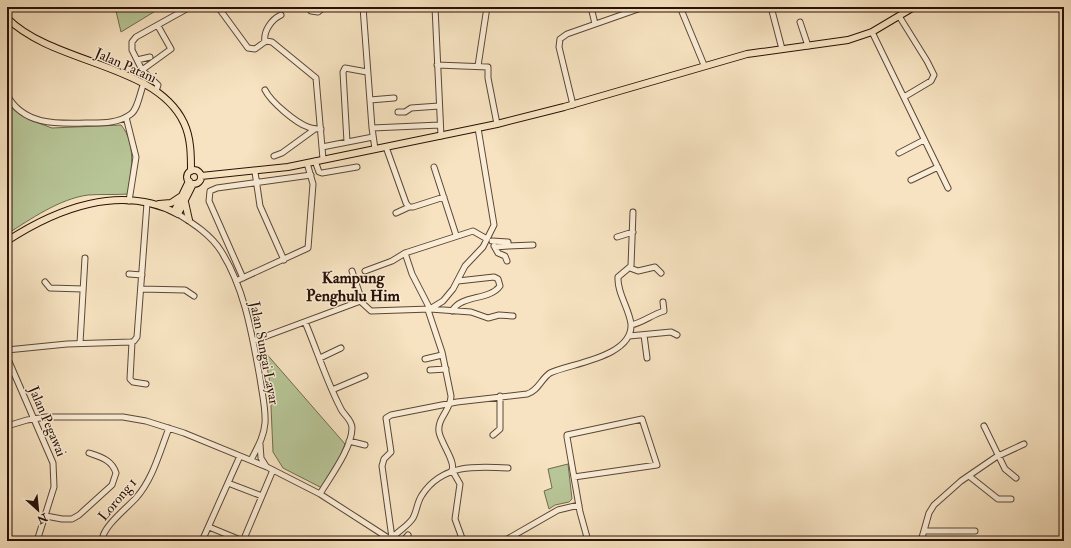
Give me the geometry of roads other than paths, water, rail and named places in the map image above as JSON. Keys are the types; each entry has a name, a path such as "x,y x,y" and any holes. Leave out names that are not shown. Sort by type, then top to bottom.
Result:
{"main road":[{"path":"201,176 255,172 307,163 497,124 573,104 704,65 747,54 848,40 872,32 914,7"},
{"name":"Jalan Patani","path":"7,18 20,30 41,43 144,83 156,91 171,104 184,123 190,145 191,171"},
{"path":"176,213 191,183 188,175 191,171 198,172 201,176"},
{"path":"191,183 199,182 201,176"},
{"path":"156,204 171,203 183,199"},
{"path":"183,199 189,220"},
{"name":"Jalan Sungai Layar","path":"7,241 41,220 65,210 96,203 129,201 156,204 176,213"}],"street":[{"path":"156,91 157,84 142,70 137,60 132,47 133,39 190,7"},
{"path":"218,7 248,48 253,50 264,42 272,42 316,78 318,129 323,159"},
{"path":"311,11 318,12 324,7"},
{"path":"364,7 367,72 375,149"},
{"path":"435,7 441,136"},
{"path":"481,66 487,7"},
{"path":"591,7 595,24"},
{"path":"573,104 559,42 567,34 644,7"},
{"path":"680,7 704,65"},
{"path":"771,7 782,49"},
{"path":"264,42 265,33 275,19 281,15"},
{"path":"899,16 934,75 931,81 904,98"},
{"path":"800,22 808,46"},
{"path":"142,70 171,49 158,26"},
{"path":"872,32 948,188"},
{"path":"137,60 150,57"},
{"path":"437,65 488,67 488,78 497,124"},
{"path":"347,142 343,72 345,68 367,72"},
{"path":"7,95 19,111 37,120 49,123 104,123 126,117 134,111 144,83"},
{"path":"265,90 272,101 302,124 318,129"},
{"path":"370,100 394,98"},
{"path":"398,112 405,112 411,108 439,106"},
{"path":"126,117 136,157 129,201"},
{"path":"372,128 440,125"},
{"path":"429,310 444,299 458,281 464,267 480,251 490,238 494,220 478,128"},
{"path":"274,156 282,153 318,129"},
{"path":"322,147 373,137"},
{"path":"899,153 924,140"},
{"path":"386,147 405,200 409,207"},
{"path":"315,161 316,169 322,173 357,167"},
{"path":"236,281 306,250 309,245 313,184 307,163"},
{"path":"434,167 456,235"},
{"path":"910,180 938,167"},
{"path":"255,172 260,206 284,260"},
{"path":"243,278 209,196 213,189 311,175"},
{"path":"396,213 409,207 444,197"},
{"path":"146,384 133,382 130,379 132,342 137,336 147,203"},
{"path":"630,268 633,212"},
{"name":"Jalan Sungai Layar","path":"176,213 189,220 209,237 221,250 236,281 245,307 253,341 265,419 260,441 251,460"},
{"path":"365,270 392,261 405,253 456,235 473,231 490,238 508,241 508,246"},
{"path":"617,237 633,232"},
{"path":"490,238 498,253 505,256 507,261"},
{"path":"495,247 533,245"},
{"path":"405,253 412,274 429,310 446,369 451,396 450,403 439,426 441,440 454,464 452,470 460,484 454,515 463,541"},
{"path":"80,343 85,258"},
{"path":"392,539 382,466 384,460 391,452 386,418 391,415 450,403 531,393 543,378 550,373 614,350 623,344 629,336 631,325 617,279 619,274 630,268 638,271 655,267 661,273"},
{"path":"352,271 359,292 359,300 371,311 429,310 471,312 488,318 499,315 513,316"},
{"path":"129,274 142,275"},
{"path":"452,312 464,302 490,293 500,286 498,279 494,278 458,281"},
{"path":"45,282 50,288 83,289"},
{"path":"141,289 185,290 194,296"},
{"path":"253,341 359,300"},
{"path":"631,325 643,322 653,314 664,311 663,302"},
{"path":"305,322 341,410 351,423 352,431 338,464 320,494"},
{"path":"629,336 671,332 677,335"},
{"path":"644,335 647,358"},
{"path":"7,350 80,343 132,342"},
{"path":"320,358 341,348"},
{"path":"425,359 442,355"},
{"name":"Jalan Pegawai","path":"7,357 54,466 54,487 37,541"},
{"path":"430,370 446,369"},
{"path":"332,390 365,376"},
{"path":"493,435 500,429 500,396"},
{"path":"7,426 34,418 124,418 146,421 169,428 267,467 320,494 392,539"},
{"path":"574,477 657,465 644,421 640,418 567,435 574,477 579,505 588,541"},
{"path":"984,426 1007,471 1016,478"},
{"name":"Lorong 1","path":"102,541 103,535 110,524 137,496 149,478 169,428"},
{"path":"260,441 261,458 267,467"},
{"path":"349,441 365,445"},
{"path":"922,541 931,508 961,481 998,456 1024,444"},
{"path":"46,516 72,519 79,515 112,485 116,473 112,464 107,460 89,453"},
{"path":"202,541 240,456"},
{"path":"392,539 412,519 418,501 426,489 452,470 473,466 508,468"},
{"path":"209,527 243,541 273,470"},
{"path":"969,476 998,499 1011,499"},
{"path":"228,483 262,496"},
{"path":"504,541 558,510 579,505"},
{"path":"924,531 975,531"},
{"path":"403,541 408,534"}],"district":[{"name":"Kampung Penghulu Him","path":"353,286"}]}
